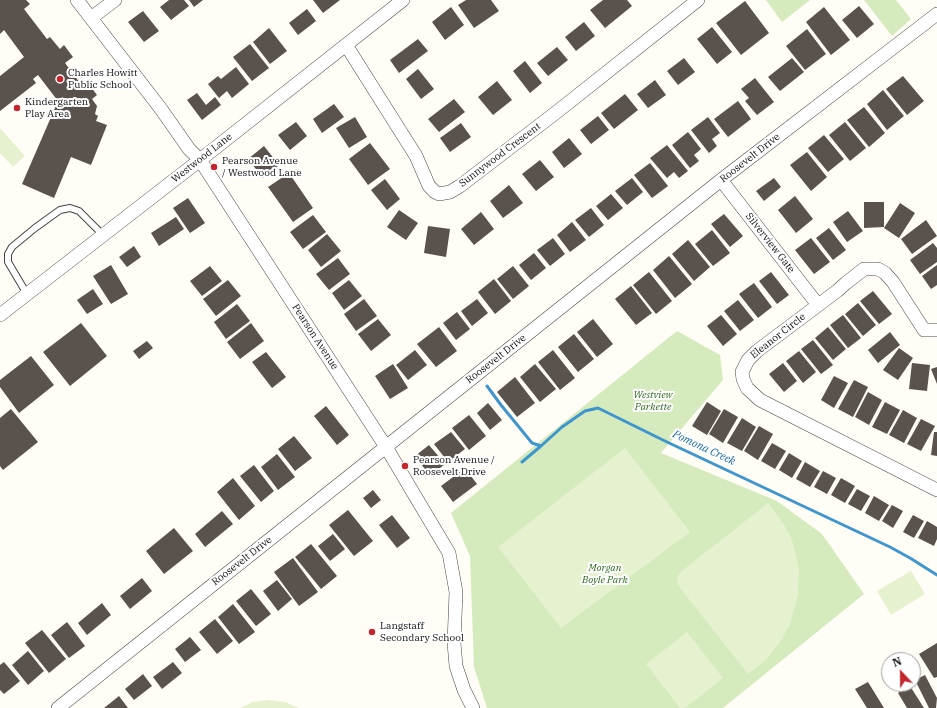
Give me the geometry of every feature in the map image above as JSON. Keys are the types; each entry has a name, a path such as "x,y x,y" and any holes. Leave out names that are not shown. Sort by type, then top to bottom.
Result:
{"street":[{"name":"Pearson Avenue","path":"77,0 190,149 200,160 386,447 449,553 456,592 454,643 456,666 464,690 473,708"},
{"path":"91,18 115,0"},
{"name":"Westwood Lane","path":"0,314 200,160 403,0"},
{"name":"Sunnywood Crescent","path":"346,45 416,156 429,186 439,194 450,192 460,186 558,111 698,0"},
{"name":"Roosevelt Drive","path":"58,708 721,180 937,14"},
{"name":"Silverview Gate","path":"721,180 818,305"},
{"name":"Eleanor Circle","path":"937,330 924,330 893,282 885,273 878,269 864,269 757,351 748,360 742,372 746,388 760,400 937,490"}],"lane":[{"path":"27,294 8,262 8,254 12,247 35,228 60,210 70,208 79,211 103,235"}],"green space":[{"path":"766,0 810,0 782,22"},
{"path":"864,0 896,0 911,19 892,36"},
{"path":"0,128 25,156 13,167 0,153"},
{"name":"Morgan Boyle Park","path":"677,331 720,355 723,380 661,453 777,501 822,534 864,594 723,708 487,708 474,667 470,556 451,513"},
{"path":"625,448 690,532 561,628 498,547"},
{"path":"768,503 785,526 792,540 799,570 798,595 790,624 782,639 768,658 748,674 677,584 678,574"},
{"path":"911,571 925,594 891,615 877,591"},
{"path":"687,632 723,678 685,708 680,708 646,664"},
{"path":"269,700 285,702 299,708 240,708 253,702"}],"building":[{"path":"0,0 26,0 30,4 24,9 47,39 50,37 60,49 64,45 73,57 65,63 83,87 88,83 97,95 92,99 97,106 95,114 98,116 96,121 107,125 91,165 71,157 54,198 22,184 58,101 38,75 33,79 36,83 0,111 0,76 24,57 4,30 0,34"},
{"path":"169,0 184,0 189,6 171,20 160,7"},
{"path":"189,0 203,0 194,7"},
{"path":"313,0 340,0 323,13"},
{"path":"466,0 491,0 499,11 474,28 458,5"},
{"path":"603,0 627,0 632,6 605,28 590,10"},
{"path":"745,1 769,33 741,55 716,23"},
{"path":"859,6 874,24 857,38 842,20"},
{"path":"451,7 464,25 445,40 432,22"},
{"path":"824,7 850,40 831,55 806,22"},
{"path":"307,9 316,21 298,35 289,23"},
{"path":"143,11 159,31 144,42 128,22"},
{"path":"584,22 595,36 576,51 565,37"},
{"path":"712,27 732,52 717,64 697,39"},
{"path":"269,28 287,51 270,64 253,42"},
{"path":"807,29 826,54 805,70 786,46"},
{"path":"418,39 428,51 399,73 390,60"},
{"path":"250,44 269,68 252,81 233,57"},
{"path":"557,47 568,60 548,76 537,63"},
{"path":"684,58 695,72 678,85 667,71"},
{"path":"792,58 804,72 780,91 768,77"},
{"path":"525,61 542,83 530,93 513,71"},
{"path":"236,67 249,84 232,98 227,91 219,98 208,84 218,76 221,79"},
{"path":"418,69 434,89 421,99 406,79"},
{"path":"903,76 924,101 907,115 886,89"},
{"path":"755,78 774,102 757,115 745,101 749,98 741,89"},
{"path":"655,80 666,95 648,108 637,94"},
{"path":"497,81 512,100 493,115 478,97"},
{"path":"883,90 904,116 887,130 867,104"},
{"path":"197,93 206,105 215,97 221,105 202,120 187,100"},
{"path":"625,94 638,110 614,129 601,113"},
{"path":"454,99 465,112 439,132 428,119"},
{"path":"738,101 751,119 728,137 714,119"},
{"path":"334,104 344,117 322,133 313,119"},
{"path":"864,107 885,133 869,147 847,120"},
{"path":"598,116 609,130 591,144 580,130"},
{"path":"355,117 367,137 349,148 336,128"},
{"path":"708,117 720,133 712,139 717,146 709,153 691,130"},
{"path":"296,122 307,136 290,150 278,135"},
{"path":"845,122 866,148 850,161 829,135"},
{"path":"461,123 471,137 450,152 440,138"},
{"path":"688,132 701,149 694,155 699,161 690,168 672,145"},
{"path":"824,135 844,159 828,172 808,148"},
{"path":"569,138 582,154 564,168 552,152"},
{"path":"370,143 390,169 368,185 349,159"},
{"path":"667,145 688,171 679,178 674,172 667,178 650,158"},
{"path":"264,146 279,165 263,178 248,159"},
{"path":"807,152 827,177 811,191 790,165"},
{"path":"540,160 554,177 536,191 522,174"},
{"path":"650,163 668,186 652,198 634,175"},
{"path":"289,173 313,208 293,222 268,187"},
{"path":"632,178 643,192 627,205 615,191"},
{"path":"774,178 781,187 764,201 756,191"},
{"path":"385,179 400,199 387,210 371,190"},
{"path":"509,185 523,203 503,218 490,201"},
{"path":"611,194 623,208 608,220 596,206"},
{"path":"795,196 813,219 796,233 778,210"},
{"path":"188,198 205,223 190,233 173,208"},
{"path":"864,202 884,202 884,227 864,228"},
{"path":"900,203 915,213 899,238 884,228"},
{"path":"591,208 604,225 589,237 575,220"},
{"path":"399,210 418,223 406,240 387,227"},
{"path":"848,211 863,231 847,242 833,222"},
{"path":"481,212 494,229 474,245 461,229"},
{"path":"724,214 743,236 730,247 711,224"},
{"path":"313,215 326,232 303,249 290,232"},
{"path":"176,217 184,229 159,246 151,233"},
{"path":"926,220 937,236 912,254 901,239"},
{"path":"572,222 586,240 570,252 557,235"},
{"path":"428,226 450,229 446,257 424,253"},
{"path":"829,228 846,250 833,260 816,238"},
{"path":"712,230 730,253 713,266 695,244"},
{"path":"327,234 341,251 321,267 308,250"},
{"path":"553,238 565,254 550,266 537,250"},
{"path":"811,238 830,262 814,274 795,250"},
{"path":"688,240 710,267 694,281 672,254"},
{"path":"933,243 937,248 937,262 920,274 910,260"},
{"path":"134,246 141,257 127,267 119,257"},
{"path":"534,253 546,268 531,280 519,265"},
{"path":"669,256 692,284 675,298 653,270"},
{"path":"338,258 350,274 329,290 316,274"},
{"path":"111,265 128,294 111,304 93,276"},
{"path":"937,265 937,285 931,289 922,276"},
{"path":"210,266 222,281 202,296 190,281"},
{"path":"513,266 529,286 513,299 497,279"},
{"path":"649,272 672,301 656,314 633,285"},
{"path":"771,272 789,295 777,304 759,281"},
{"path":"494,279 511,301 495,314 478,292"},
{"path":"228,280 241,296 216,316 203,299"},
{"path":"349,280 362,296 344,310 332,293"},
{"path":"754,283 772,307 758,318 739,294"},
{"path":"631,286 652,313 636,325 615,299"},
{"path":"93,289 103,304 87,314 77,300"},
{"path":"873,291 892,314 879,324 860,301"},
{"path":"364,299 377,316 356,331 344,314"},
{"path":"477,299 488,313 472,326 461,311"},
{"path":"738,300 754,320 740,331 724,311"},
{"path":"858,303 876,325 863,336 845,314"},
{"path":"237,304 250,321 226,339 214,322"},
{"path":"457,312 470,329 456,340 443,323"},
{"path":"721,315 737,334 723,346 707,326"},
{"path":"843,315 861,338 848,348 830,325"},
{"path":"378,319 391,335 371,351 358,334"},
{"path":"593,319 613,344 597,357 577,332"},
{"path":"81,323 107,356 70,386 43,352"},
{"path":"251,323 264,341 240,359 227,342"},
{"path":"439,327 457,351 436,367 417,344"},
{"path":"828,327 846,349 833,360 815,338"},
{"path":"890,332 900,345 878,363 868,350"},
{"path":"574,334 594,359 578,372 558,347"},
{"path":"813,340 833,365 821,374 801,349"},
{"path":"147,341 153,348 139,359 133,351"},
{"path":"899,348 913,358 898,380 883,370"},
{"path":"415,350 427,365 408,380 396,365"},
{"path":"553,350 575,378 560,390 538,362"},
{"path":"799,351 816,372 803,383 786,361"},
{"path":"266,352 286,377 272,388 252,362"},
{"path":"31,356 54,385 19,413 0,387 0,380"},
{"path":"783,363 797,381 784,392 769,374"},
{"path":"912,363 930,365 927,391 909,389"},
{"path":"393,364 408,388 390,399 375,376"},
{"path":"535,364 556,389 540,402 520,377"},
{"path":"937,367 937,384 931,369"},
{"path":"834,376 848,383 834,408 821,400"},
{"path":"515,377 535,403 517,417 497,392"},
{"path":"854,380 868,387 853,417 838,409"},
{"path":"868,392 882,400 869,425 855,417"},
{"path":"707,402 721,411 707,435 692,426"},
{"path":"885,402 900,410 887,434 872,427"},
{"path":"488,403 502,420 490,430 477,413"},
{"path":"326,406 349,435 337,445 314,416"},
{"path":"11,409 38,442 3,470 0,466 0,418"},
{"path":"724,409 738,417 723,443 709,434"},
{"path":"903,410 917,418 904,443 889,435"},
{"path":"469,415 486,436 469,450 452,428"},
{"path":"742,418 756,427 742,451 727,443"},
{"path":"921,419 935,426 921,451 907,444"},
{"path":"759,426 773,434 758,460 744,451"},
{"path":"451,432 465,449 448,462 434,444"},
{"path":"934,432 937,432 937,456 931,455"},
{"path":"294,436 312,458 295,471 278,449"},
{"path":"772,443 786,451 775,469 761,461"},
{"path":"429,445 445,464 430,476 415,456"},
{"path":"789,453 802,461 792,478 779,470"},
{"path":"277,454 295,477 278,490 261,467"},
{"path":"805,462 820,471 810,487 796,479"},
{"path":"254,465 274,491 261,502 240,476"},
{"path":"465,468 477,484 453,502 441,486"},
{"path":"823,471 836,478 827,494 814,487"},
{"path":"233,478 255,506 239,520 217,492"},
{"path":"841,478 855,486 845,503 831,495"},
{"path":"857,489 870,496 861,511 848,504"},
{"path":"373,490 381,500 371,508 363,498"},
{"path":"874,496 889,505 879,521 865,513"},
{"path":"892,505 903,511 893,528 882,521"},
{"path":"348,510 373,541 354,556 329,525"},
{"path":"222,511 233,524 205,547 195,534"},
{"path":"392,515 410,538 397,548 379,525"},
{"path":"913,515 924,521 914,538 903,532"},
{"path":"927,521 937,527 937,539 934,546 918,538"},
{"path":"174,528 193,551 164,574 146,551"},
{"path":"333,534 345,549 330,561 318,546"},
{"path":"311,544 337,576 321,589 295,557"},
{"path":"293,558 318,592 299,606 274,572"},
{"path":"142,578 152,591 130,609 120,596"},
{"path":"277,580 292,599 278,611 263,591"},
{"path":"251,589 271,614 256,626 236,601"},
{"path":"102,603 111,615 87,635 78,623"},
{"path":"233,604 255,632 239,644 218,617"},
{"path":"215,619 233,641 217,654 199,632"},
{"path":"67,622 85,646 69,658 51,635"},
{"path":"42,630 66,659 49,673 25,643"},
{"path":"190,637 201,650 185,662 175,649"},
{"path":"937,643 937,677 934,678 921,657 921,653"},
{"path":"28,651 44,671 28,685 12,665"},
{"path":"4,662 20,681 4,694 0,690 0,665"},
{"path":"173,662 182,673 162,689 153,677"},
{"path":"143,674 152,686 134,700 125,689"},
{"path":"925,675 937,698 936,708 929,708 921,692 921,677"},
{"path":"868,682 884,708 867,708 855,689"},
{"path":"914,692 924,708 907,708 898,693"},
{"path":"119,696 128,708 104,708"}],"waterway":[{"name":"Pomona Creek","path":"487,386 532,443 541,446 562,427 585,411 598,408 890,547 937,575"},
{"path":"522,462 541,446"}],"place":[{"name":"Charles Howitt Public School","path":"60,79"},
{"name":"Kindergarten Play Area","path":"17,108"},
{"name":"Pearson Avenue / Westwood Lane","path":"214,167"},
{"name":"Pearson Avenue / Roosevelt Drive","path":"405,466"},
{"name":"Langstaff Secondary School","path":"372,632"}],"park label":[{"name":"Westview Parkette","path":"653,400"}]}
